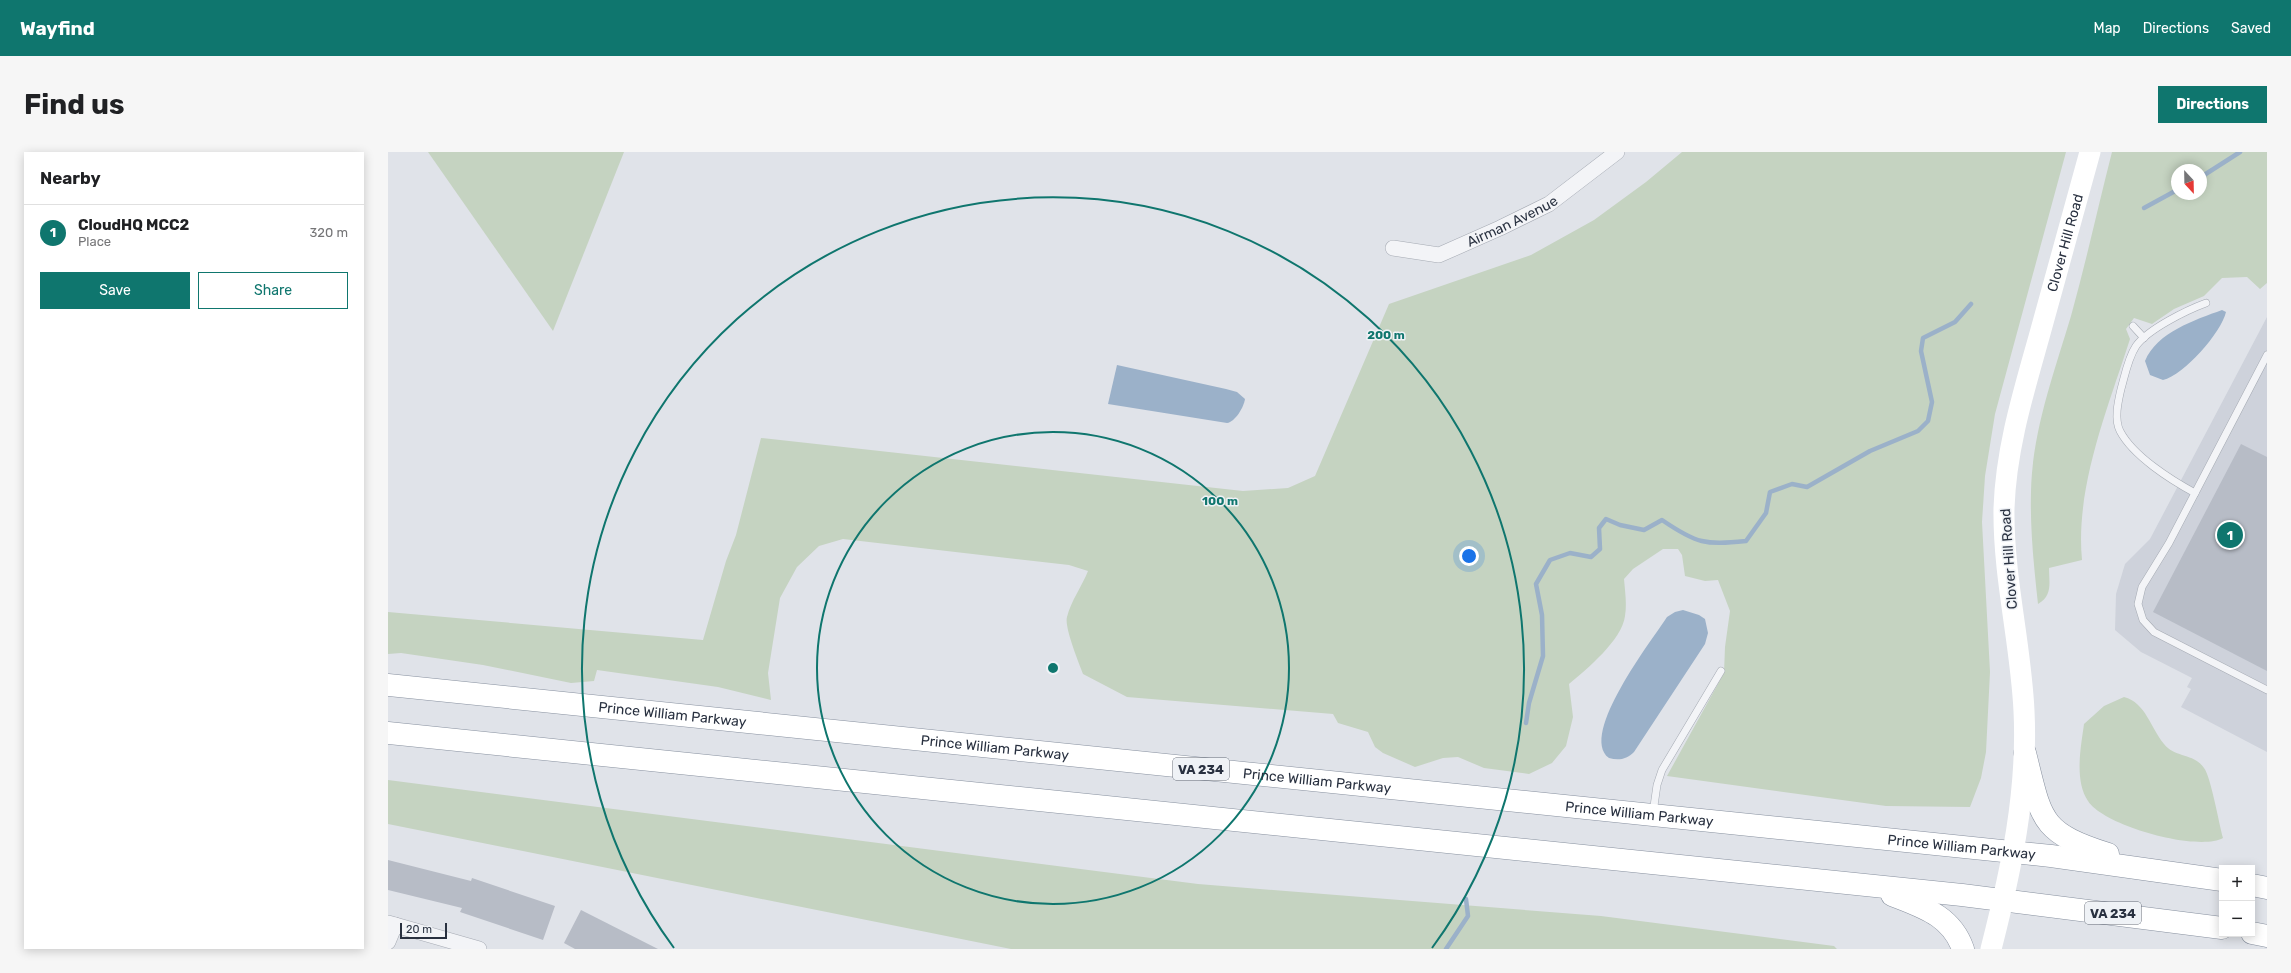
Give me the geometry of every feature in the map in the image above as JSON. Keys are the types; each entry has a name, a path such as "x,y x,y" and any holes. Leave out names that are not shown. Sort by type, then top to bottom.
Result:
{"highway":[{"name":"Prince William Parkway","path":"388,685 2014,852 2219,880"},
{"name":"VA 234","path":"388,733 1866,885 2004,900 2219,928"},
{"path":"2025,753 2041,812 2054,831 2084,846 2169,872"},
{"path":"1866,885 1937,914 1951,927 1963,949"},
{"path":"2255,886 2267,888"},
{"path":"2255,934 2267,936"}],"street":[{"name":"Airman Avenue","path":"1393,248 1439,255 1549,204 1617,152"},
{"name":"Clover Hill Road","path":"1991,949 2004,900 2014,852 2025,753 2024,709 2005,547 2004,509 2007,471 2016,420 2090,152"},
{"path":"388,942 391,924 479,949"}],"lane":[{"path":"2195,493 2179,484 2135,450 2128,443 2118,425 2120,395 2126,370 2135,347 2144,338 2185,312 2206,303"},
{"path":"2133,326 2144,338"},
{"path":"2267,356 2169,543 2142,587 2138,604 2143,620 2154,632 2172,643 2267,690"},
{"path":"1652,815 1657,785 1662,770 1721,671"}],"shaded area":[{"path":"2267,317 2267,752 2181,707 2191,689 2187,687 2192,678 2141,652 2115,630 2116,594 2125,564 2150,539"}],"green space":[{"path":"428,152 624,152 553,331"},
{"path":"1682,152 2066,152 1995,414 1985,476 1982,522 1990,672 1986,752 1981,778 1970,807 1886,806 1667,776 1724,673 1725,647 1730,611 1718,580 1705,581 1685,576 1682,555 1678,549 1663,549 1633,569 1624,579 1626,607 1625,616 1618,635 1603,653 1569,684 1573,717 1566,746 1552,763 1529,774 1484,768 1458,757 1443,758 1415,767 1383,753 1375,747 1368,732 1338,723 1333,714 1127,697 1083,674 1075,654 1068,629 1067,617 1071,605 1088,571 1069,565 843,539 819,546 797,567 780,598 768,673 771,700 718,687 597,670 594,681 571,683 483,665 401,653 388,654 388,612 703,640 726,561 736,535 761,438 1243,491 1288,488 1315,476 1389,304 1531,255 1594,220 1646,182"},
{"path":"2112,152 2267,152 2267,283 2260,289 2247,277 2222,278 2204,296 2174,309 2152,324 2134,318 2126,329 2130,339 2103,420 2088,476 2083,504 2081,532 2082,560 2049,568 2048,593 2043,601 2038,604 2031,520 2032,470 2035,447 2045,403 2071,316"},
{"path":"2124,697 2138,704 2159,737 2168,748 2173,752 2195,760 2204,768 2212,790 2223,838 2211,841 2194,842 2152,834 2112,819 2097,810 2088,801 2081,783 2080,773 2080,753 2084,724 2104,706"},
{"path":"388,780 1198,884 1601,916 1834,946 1837,949 1011,949 388,824"}],"water":[{"path":"2222,310 2226,312 2223,321 2217,331 2191,362 2172,377 2163,380 2150,375 2145,361 2158,342 2178,328"},
{"path":"1117,365 1226,389 1237,392 1245,399 1241,410 1236,417 1227,423 1108,404"},
{"path":"1683,610 1699,615 1705,619 1708,633 1705,644 1634,752 1623,759 1609,758 1602,746 1603,729 1610,709 1621,687 1634,665 1667,617 1675,612"}],"building":[{"path":"2241,444 2267,457 2267,671 2153,612"},
{"path":"388,860 471,881 472,878 555,906 543,940 460,912 462,908 388,890"},
{"path":"581,910 658,949 575,949 564,943"}],"waterway":[{"path":"2207,173 2240,152"},
{"path":"2144,208 2171,193"},
{"path":"1526,723 1529,703 1543,656 1542,615 1536,584 1550,560 1570,553 1591,557 1600,549 1599,528 1606,519 1620,525 1644,530 1662,520 1684,534 1702,541 1720,543 1746,541 1766,513 1770,492 1792,484 1807,487 1870,451 1918,431 1928,421 1932,402 1921,351 1923,338 1955,322 1971,304"},
{"path":"1446,949 1468,916 1466,899"}],"place":[{"name":"CloudHQ MCC2","path":"2230,535"}]}
